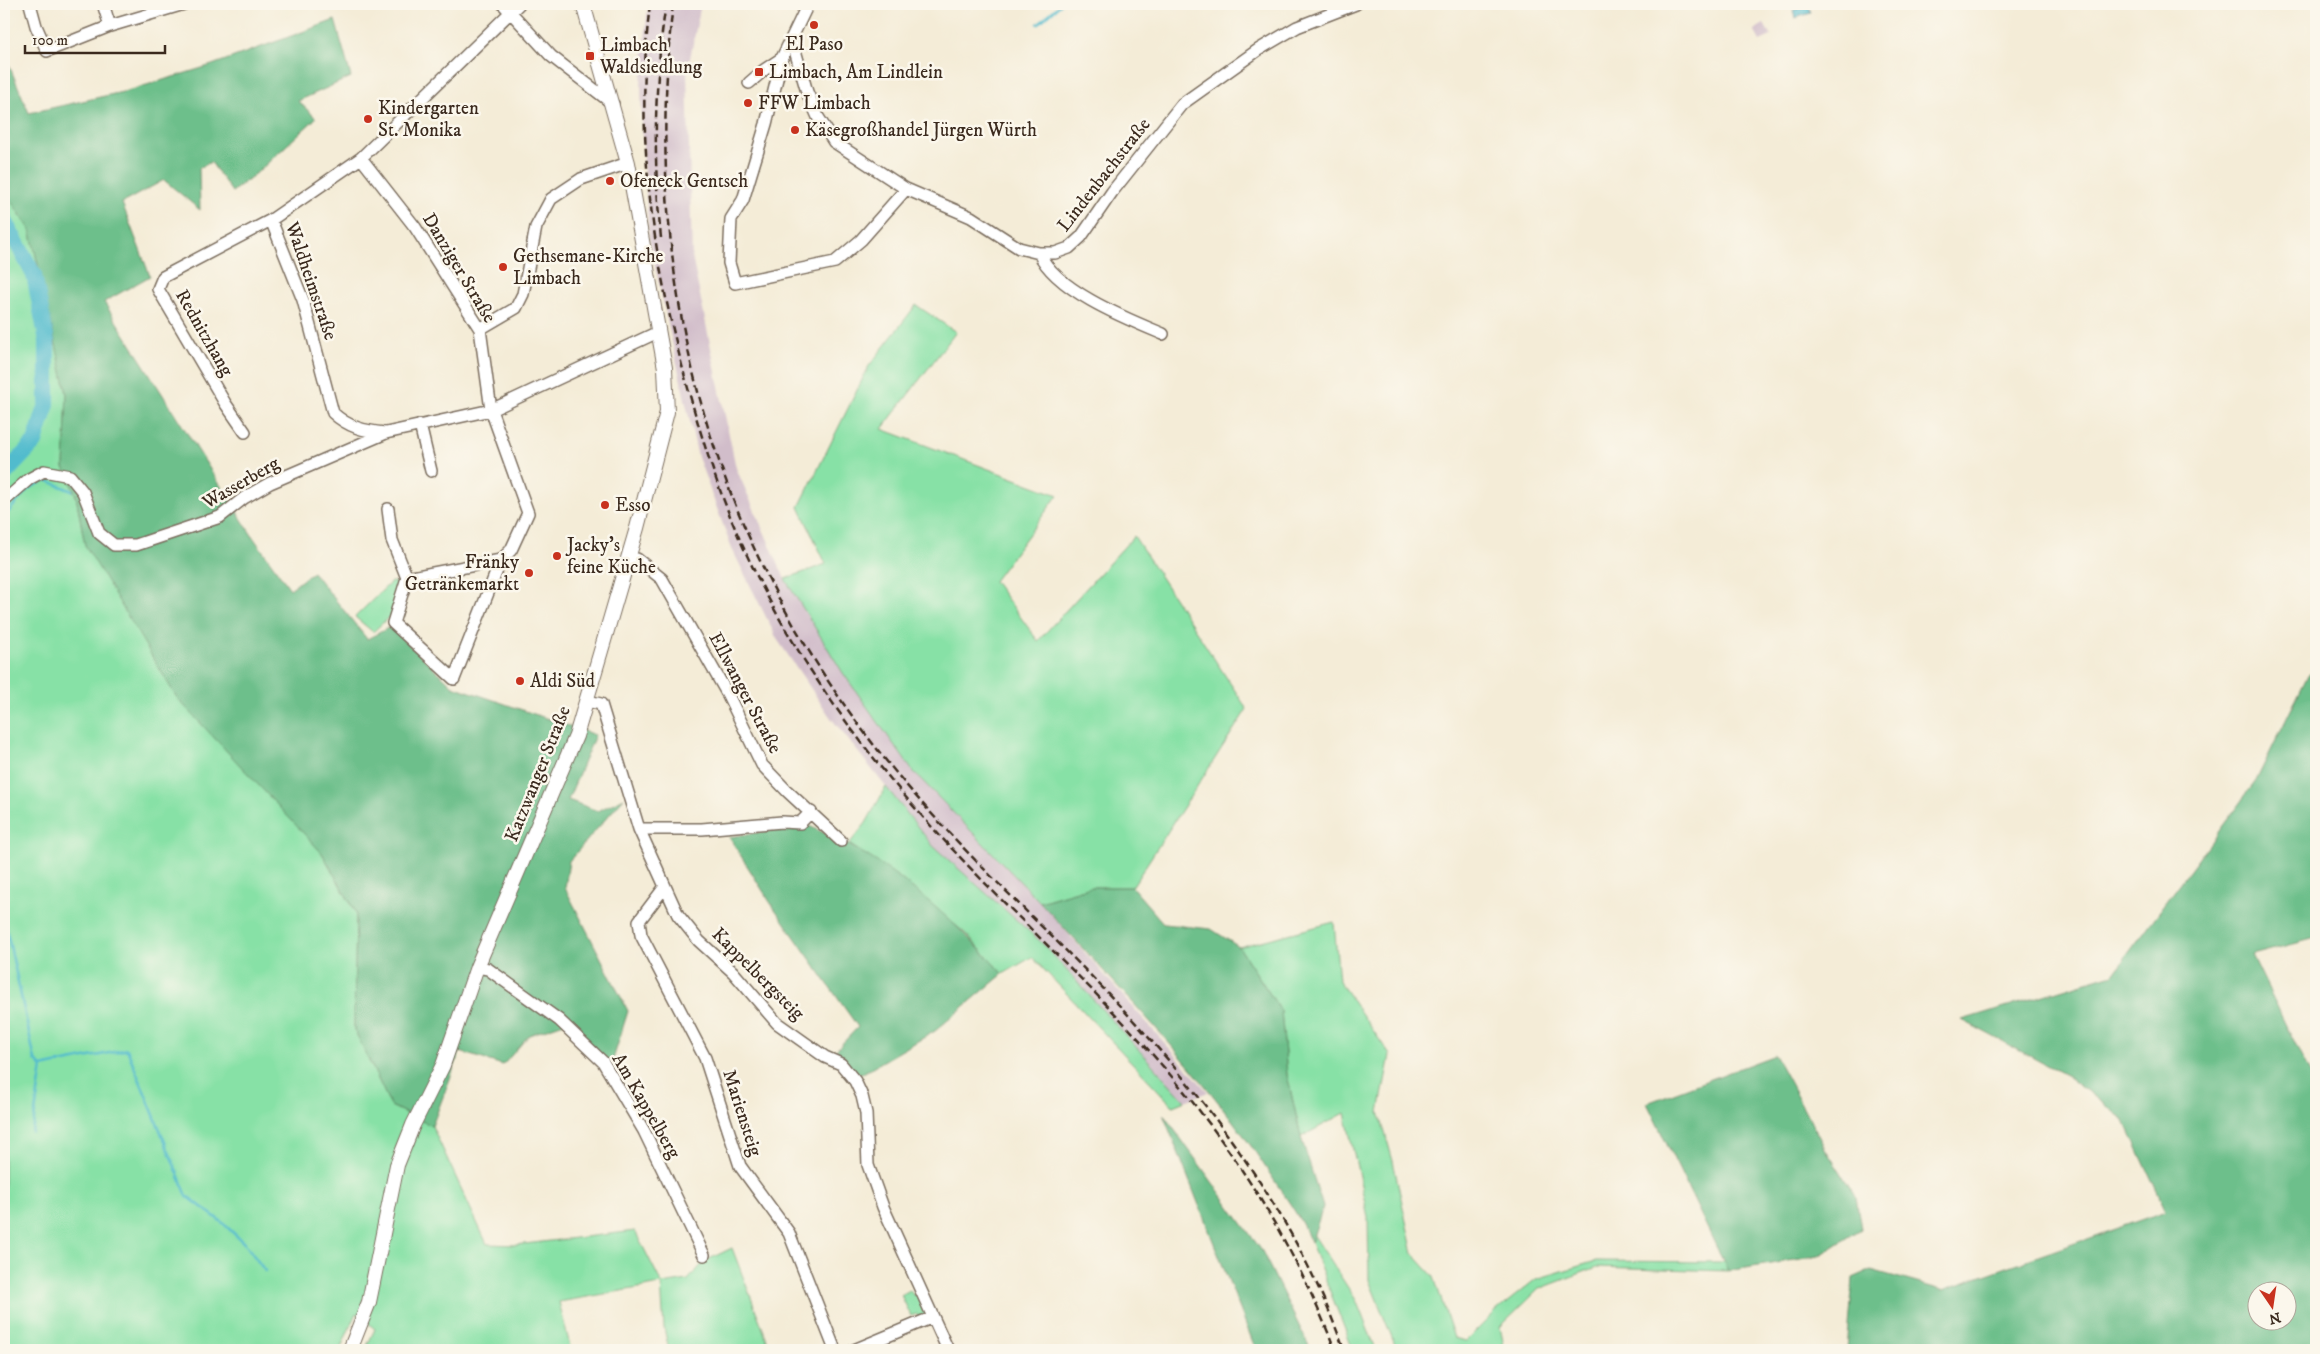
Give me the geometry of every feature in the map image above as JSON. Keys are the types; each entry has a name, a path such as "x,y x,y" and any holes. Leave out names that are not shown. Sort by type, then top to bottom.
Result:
{"main road":[{"name":"Katzwanger Straße","path":"350,1350 370,1302 390,1193 407,1139 443,1065 477,968 576,736 628,557 666,412 665,368 628,164 613,104 583,4"}],"street":[{"path":"30,4 36,26 48,51 110,26 184,4"},
{"path":"103,4 110,26"},
{"path":"808,4 782,58 743,200 732,219 729,263 735,283 835,262 861,240 906,189"},
{"name":"Lindenbachstraße","path":"792,40 807,92 818,117 834,142 906,189 971,217 1019,248 1039,254 1055,253 1069,248 1081,237 1112,192 1182,104 1258,50 1297,27 1356,4"},
{"path":"511,6 551,56 613,104"},
{"name":"Waldheimstraße","path":"386,434 364,431 342,422 332,413 303,300 271,220 362,158 511,6"},
{"path":"749,83 782,58"},
{"name":"Danziger Straße","path":"362,158 415,227 480,330 491,410 528,513 512,550 501,560 454,679 393,624 407,578"},
{"path":"480,330 516,308 524,294 536,227 551,199 581,179 628,164"},
{"name":"Rednitzhang","path":"245,432 224,403 158,289 163,277 271,220"},
{"path":"1039,254 1044,264 1076,290 1111,312 1164,334"},
{"name":"Wasserberg","path":"4,501 29,479 44,470 70,476 82,492 99,533 114,545 136,545 220,517 244,498 270,483 386,434 491,410 658,332"},
{"path":"420,425 431,471"},
{"path":"388,509 392,540 407,578 501,560"},
{"name":"Ellwanger Straße","path":"628,557 637,559 662,578 728,695 762,765 786,791 841,841"},
{"name":"Kappelbergsteig","path":"587,700 601,704 607,717 639,829 664,888 678,915 699,941 733,972 777,1023 825,1057 841,1064 855,1081 862,1096 866,1113 868,1165 874,1183 948,1350"},
{"path":"639,829 702,829 800,822 811,812"},
{"name":"Mariensteig","path":"664,888 639,921 641,936 705,1058 740,1166 790,1233 835,1350"},
{"name":"Am Kappelberg","path":"477,968 488,969 559,1020 603,1062 644,1131 704,1255"},
{"path":"854,1350 933,1317"}],"shaded area":[{"path":"648,4 701,4 687,73 692,257 736,468 785,579 843,673 912,770 1040,902 1208,1092 1185,1101 1041,942 933,846 831,718 777,639 732,549 698,457 649,239 641,84"},
{"path":"1764,24 1771,36 1760,41 1754,30"}],"green space":[{"path":"335,20 351,77 298,101 316,118 259,171 232,192 211,162 199,168 200,210 164,180 122,203 150,276 104,302 253,537 290,589 313,572 367,639 390,627 453,686 595,735 568,800 598,811 624,798 569,861 565,888 628,1011 611,1066 567,1022 529,1035 503,1065 460,1052 432,1126 391,1106 354,1029 356,913 322,853 177,698 85,545 76,496 64,467 67,394 30,229 4,191 4,53 29,113 127,91 212,65"},
{"path":"4,191 30,229 67,394 64,467 76,496 85,545 322,853 356,913 354,1029 391,1106 432,1126 487,1244 516,1245 635,1231 662,1284 688,1280 705,1261 732,1248 771,1350 669,1350 664,1328 661,1284 559,1302 571,1350 365,1350 375,1329 356,1313 340,1350 4,1350"},
{"path":"916,305 956,332 882,429 1058,495 994,581 1038,641 1134,536 1247,709 1132,887 1091,887 1040,902 912,770 843,673 785,579 826,564 799,507 869,366"},
{"path":"391,582 402,583 391,615 373,632 355,617"},
{"path":"2316,671 2316,938 2252,955 2316,1086 2316,1350 1847,1350 1853,1278 1871,1270 1942,1290 2166,1211 2124,1119 2067,1076 1962,1020 2113,974 2256,781 2308,675"},
{"path":"886,787 933,846 1041,942 1185,1101 1173,1106 1032,957 1003,974 966,934 901,879 849,844 866,823"},
{"path":"807,825 839,839 911,887 950,920 1003,974 935,1031 856,1077 836,1050 858,1027 770,902 729,837"},
{"path":"1091,887 1132,887 1164,924 1211,929 1239,947 1281,1011 1287,1075 1301,1137 1323,1207 1311,1243 1286,1197 1243,1135 1189,1066 1040,902"},
{"path":"1334,922 1339,981 1390,1055 1379,1112 1393,1161 1413,1254 1434,1277 1454,1338 1466,1341 1495,1312 1536,1279 1596,1261 1724,1262 1728,1271 1597,1267 1539,1289 1500,1327 1504,1346 1502,1350 1397,1350 1369,1280 1368,1217 1345,1113 1301,1137 1287,1075 1281,1011 1239,947"},
{"path":"1775,1055 1826,1150 1856,1197 1861,1229 1819,1256 1728,1271 1647,1103"},
{"path":"1163,1114 1262,1251 1311,1350 1256,1350"},
{"path":"1313,1234 1356,1300 1376,1350 1353,1350 1311,1243"},
{"path":"910,1290 913,1295 918,1293 928,1314 920,1320 917,1314 911,1316 901,1295"}],"water":[{"path":"1809,5 1811,13 1795,18 1793,10"}],"waterway":[{"path":"1038,24 1061,4"},
{"path":"4,219 34,275 47,341 47,404 35,442 4,475"},
{"path":"4,517 28,489 46,480 72,491"},
{"path":"4,918 35,1060 42,1067 32,1132"},
{"path":"42,1067 127,1049 187,1196 223,1223 246,1245 265,1271"}],"railway":[{"path":"650,4 644,90 645,133 652,219 667,304 689,394 703,441 737,533 756,573 776,612 822,687 847,723 902,793 959,856 1133,1032 1187,1095 1213,1129 1237,1163 1282,1236 1319,1311 1335,1350"},
{"path":"661,238 658,209 656,121 659,62 666,4"},
{"path":"673,4 665,119 670,231 686,340 714,445 753,547 805,644 868,737 942,825 1096,981 1153,1042 1219,1123 1277,1210 1302,1255 1325,1302 1344,1350"}],"place":[{"name":"El Paso","path":"814,25"},
{"name":"Limbach Waldsiedlung","path":"590,56"},
{"name":"Limbach, Am Lindlein","path":"759,72"},
{"name":"FFW Limbach","path":"748,103"},
{"name":"Kindergarten St. Monika","path":"368,119"},
{"name":"Käsegroßhandel Jürgen Würth","path":"795,130"},
{"name":"Ofeneck Gentsch","path":"610,181"},
{"name":"Gethsemane-Kirche Limbach","path":"503,267"},
{"name":"Esso","path":"605,505"},
{"name":"Jacky's feine Küche","path":"557,556"},
{"name":"Fränky Getränkemarkt","path":"529,573"},
{"name":"Aldi Süd","path":"520,681"}]}
